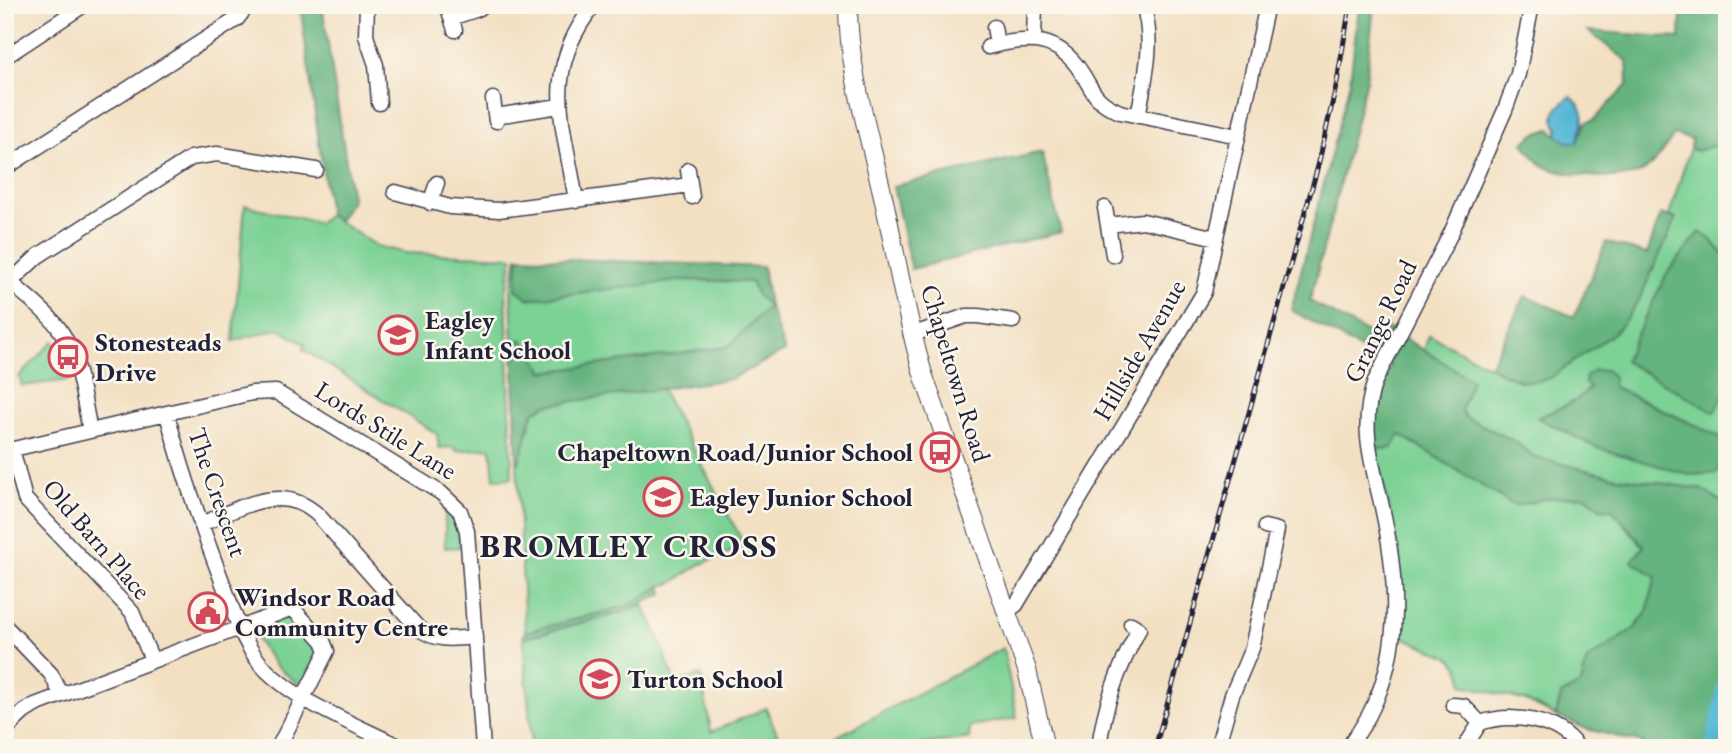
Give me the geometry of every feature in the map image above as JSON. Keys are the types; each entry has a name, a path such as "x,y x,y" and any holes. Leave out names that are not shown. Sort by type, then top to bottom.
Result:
{"main road":[{"name":"Chapeltown Road","path":"848,5 857,80 888,216 911,335 1027,670 1045,748"}],"street":[{"path":"5,57 84,5"},
{"path":"5,168 237,19 242,15 245,5"},
{"path":"367,5 366,37 383,88 379,103"},
{"path":"451,18 484,5"},
{"path":"576,201 558,92 564,65 580,26 594,5"},
{"path":"1034,39 1035,5"},
{"path":"1138,116 1150,49 1143,5"},
{"name":"Hillside Avenue","path":"1007,611 1016,605 1200,299 1208,279 1267,5"},
{"name":"Grange Road","path":"1348,748 1371,710 1383,676 1395,610 1392,552 1366,437 1367,403 1375,381 1455,225 1505,110 1518,74 1532,5"},
{"path":"993,27 993,46 1023,38 1055,47 1071,59 1093,93 1108,107 1138,116 1238,136"},
{"path":"493,99 496,119 559,106"},
{"path":"90,431 75,368 61,331 44,312 8,284 38,256 191,158 216,154 316,170"},
{"path":"430,203 437,183"},
{"path":"395,192 430,203 490,210 576,201 690,184"},
{"path":"1105,208 1113,254"},
{"path":"1108,225 1143,221 1216,238"},
{"path":"911,335 966,316 1015,322"},
{"name":"Lords Stile Lane","path":"9,450 252,393 276,392 442,493 460,511 466,525 483,748"},
{"name":"The Crescent","path":"167,414 184,478 239,626 251,651 267,670 304,698 402,748"},
{"name":"Old Barn Place","path":"9,450 25,499 132,612 152,660"},
{"path":"201,524 272,498 302,503 318,515 418,628 445,640 475,637"},
{"path":"1217,748 1232,695 1255,635 1277,530 1265,527"},
{"path":"5,730 24,712 61,694 290,609 323,641 327,651 278,748"},
{"path":"1099,748 1104,711 1139,629 1131,624"},
{"path":"5,626 51,674 61,694"},
{"path":"1459,701 1480,723"},
{"path":"1464,748 1480,723 1500,717 1519,718 1563,731 1578,748"}],"green space":[{"path":"300,5 322,5 352,200 338,221 329,215"},
{"path":"1359,5 1374,5 1366,81 1310,301 1371,335 1386,327 1472,380 1461,410 1465,417 1516,442 1533,457 1611,476 1700,489 1727,505 1727,748 1642,748 1643,743 1587,729 1556,716 1561,695 1581,684 1587,660 1634,629 1647,612 1656,577 1632,561 1644,546 1612,509 1600,508 1586,496 1549,498 1515,506 1400,435 1392,448 1375,449 1373,408 1378,391 1391,366 1291,310 1350,81"},
{"path":"1665,5 1727,5 1727,142 1696,151 1690,148 1692,139 1674,135 1660,155 1642,172 1621,177 1561,172 1541,164 1523,143 1535,134 1550,129 1557,135 1579,137 1585,123 1594,120 1628,84 1627,61 1588,31 1680,38 1681,14"},
{"path":"1726,141 1727,258 1710,239 1714,411 1727,390 1727,505 1700,489 1611,476 1533,457 1516,442 1465,417 1424,350 1429,335 1518,381 1550,378 1676,219 1669,216 1690,148 1696,151","holes":["1613,387 1722,438 1539,417 1576,401 1590,388"]},
{"path":"1042,152 1061,232 911,269 893,186"},
{"name":"Eagley Infant School","path":"245,205 319,223 329,215 376,246 406,253 513,257 506,291 512,478 494,479 491,448 456,451 455,447 439,448 437,434 303,349 305,344 278,329 233,341"},
{"path":"1661,214 1676,219 1640,298 1614,333 1550,378 1541,381 1519,380 1490,366 1525,296 1574,317 1606,242 1647,254"},
{"path":"1700,232 1727,258 1727,390 1714,412 1624,361 1667,273"},
{"path":"517,257 516,289 686,280 751,282 757,295 769,306 728,347 544,372 523,340 513,341 511,292"},
{"path":"519,257 763,267 769,306 757,295 751,282 686,280 529,299 516,289"},
{"path":"769,306 785,351 731,379 546,405 533,413 517,463 513,341 523,340 544,372 728,347"},
{"path":"53,341 62,352 70,380 22,386 19,377"},
{"path":"1595,370 1606,370 1614,378 1613,387 1722,438 1723,461 1717,473 1689,475 1598,448 1538,418 1575,401 1590,388 1585,383 1586,376"},
{"name":"Eagley Junior School","path":"661,388 745,546 699,565 628,606 525,632 517,463 533,413 546,405"},
{"path":"1399,434 1515,506 1549,498 1586,496 1600,508 1612,509 1644,547 1656,577 1647,612 1634,629 1587,660 1581,684 1561,695 1556,716 1526,701 1463,685 1459,669 1449,657 1400,636 1402,608 1399,552 1375,449 1392,448"},
{"path":"445,507 458,527 460,547 445,548"},
{"path":"661,586 663,594 627,611 523,638 525,632 627,606"},
{"name":"Turton School","path":"643,605 656,631 675,683 701,675 711,732 766,708 783,748 532,748 523,638"},
{"path":"286,613 322,654 302,687 275,665 249,629"},
{"name":"Turton School","path":"1003,648 1017,718 970,726 969,738 896,748 816,748"}],"water":[{"path":"1571,96 1583,114 1578,142 1567,142 1557,135 1558,128 1554,118 1557,109"}],"waterway":[{"path":"1714,748 1727,684"}],"railway":[{"path":"1155,748 1318,166 1337,82 1350,5"}],"place":[{"name":"Eagley Infant School","path":"398,335"},
{"name":"Stonesteads Drive","path":"68,357"},
{"name":"Chapeltown Road/Junior School","path":"940,452"},
{"name":"Eagley Junior School","path":"663,497"},
{"name":"Windsor Road Community Centre","path":"208,612"},
{"name":"Turton School","path":"600,679"}],"district":[{"name":"BROMLEY CROSS","path":"629,545"}]}
